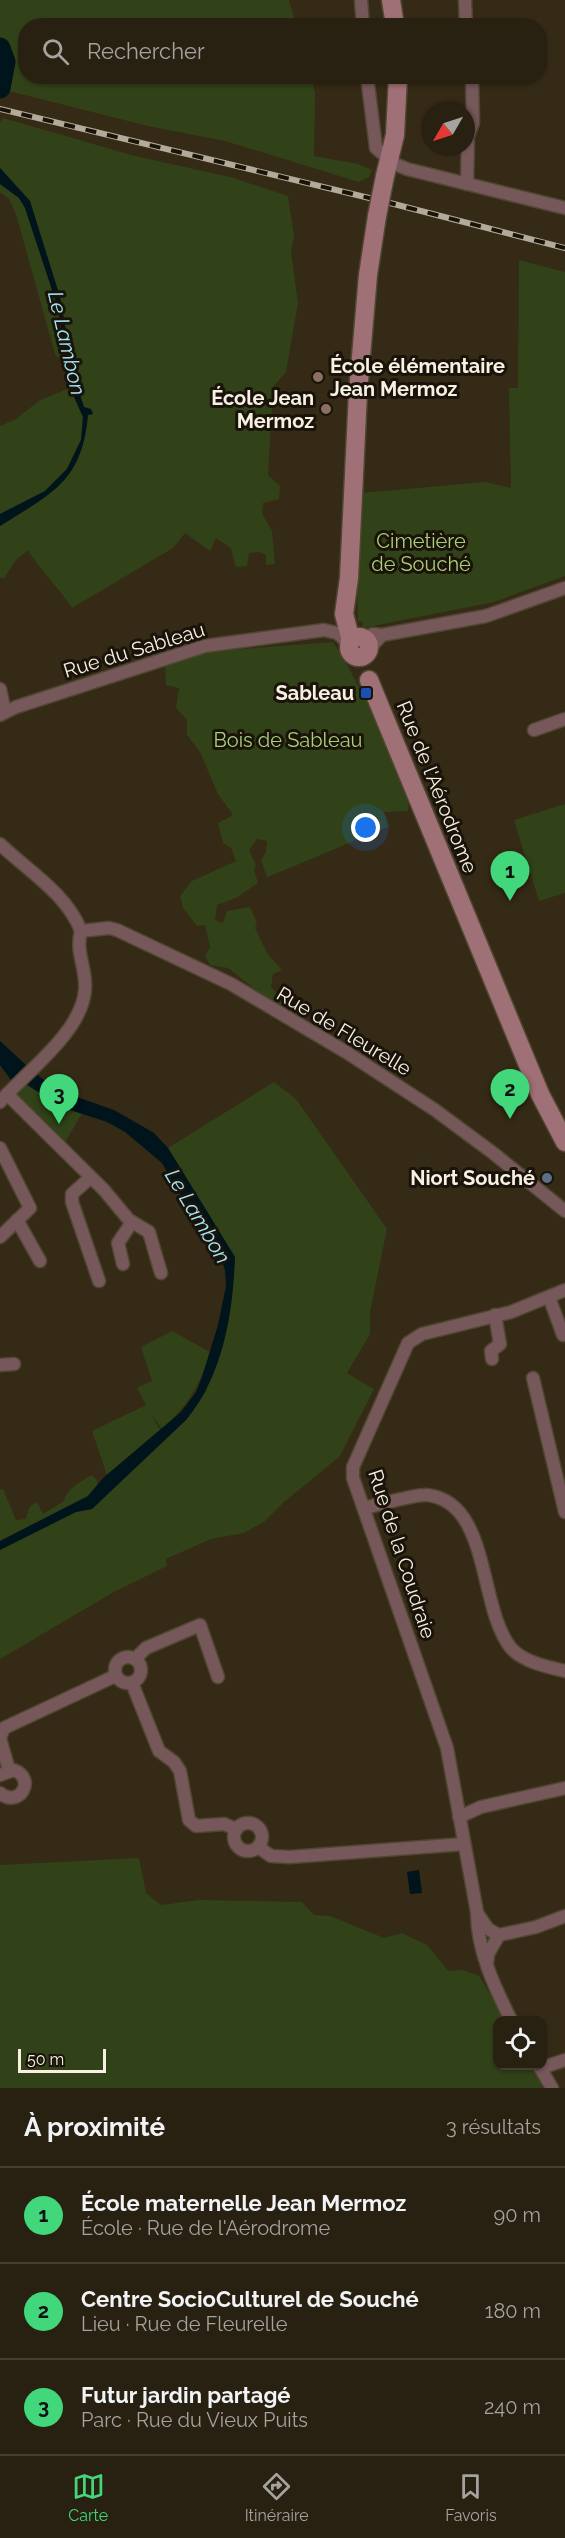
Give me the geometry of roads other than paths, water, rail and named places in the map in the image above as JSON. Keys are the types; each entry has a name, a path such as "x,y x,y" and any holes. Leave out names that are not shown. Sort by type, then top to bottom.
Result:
{"street":[{"path":"361,0 362,18"},
{"path":"391,0 394,18"},
{"path":"465,0 466,18"},
{"path":"368,84 376,148 388,168 407,169 565,207"},
{"name":"Rue de l'Aérodrome","path":"398,84 395,135 377,216 368,275 358,392 349,578 351,620 362,644 369,680 540,1094 565,1142"},
{"path":"467,184 468,137 472,123 472,84"},
{"path":"362,644 486,616 565,588"},
{"name":"Rue du Sableau","path":"3,714 205,646 324,630 362,644"},
{"path":"0,689 3,714"},
{"path":"534,730 565,719"},
{"path":"0,845 59,898 77,920 81,931 78,952 84,981 82,1000 67,1032 3,1098 104,1190 132,1222 149,1232 161,1273"},
{"name":"Rue de Fleurelle","path":"81,931 101,928 117,930 231,984 435,1110 494,1153 565,1211"},
{"path":"0,1148 30,1208 0,1237"},
{"path":"90,1178 72,1194 72,1202 99,1281"},
{"path":"16,1220 40,1261"},
{"path":"123,1264 118,1242 132,1222"},
{"name":"Rue de la Coudraie","path":"509,2016 487,1964 477,1932 477,1912 447,1748 353,1478 353,1467 408,1343 422,1334 495,1316 565,1290"},
{"path":"549,1297 563,1335"},
{"path":"492,1359 491,1351 500,1344 495,1316"},
{"path":"0,1365 14,1364"},
{"path":"533,1378 561,1475 565,1512"},
{"path":"364,1508 427,1495 451,1505 470,1526 498,1628 512,1650 539,1665 565,1671"},
{"path":"135,1659 146,1648 200,1625 218,1677"},
{"path":"126,1657 135,1659 140,1666 141,1674 132,1683 124,1684 115,1676 114,1668 119,1660 126,1657"},
{"path":"0,1793 5,1797 15,1798 25,1788 22,1775 4,1772 0,1738 4,1728 115,1676"},
{"path":"132,1683 159,1751 174,1762 180,1771 189,1820 196,1826 224,1824 236,1829"},
{"path":"459,1817 482,1807 565,1788"},
{"path":"246,1823 258,1827 261,1839 258,1847 250,1851 241,1849 235,1842 236,1829 246,1823"},
{"path":"258,1847 271,1856 290,1857 464,1844"},
{"path":"477,1912 488,1929 500,1935 536,1927 565,1916"},
{"path":"487,1964 488,1954 500,1935"},
{"path":"547,2065 565,2060"},
{"path":"542,2070 552,2088"}],"water":[{"path":"0,168 30,201 60,297 74,377 84,407 91,409 93,414 88,415 85,438 71,471 49,494 0,526 0,514 45,491 67,469 81,440 83,417 70,388 58,308 25,208 19,198 0,184"},
{"path":"0,1041 26,1065 11,1080 0,1065"},
{"path":"35,1073 57,1090 114,1110 154,1133 168,1148 235,1257 234,1278 224,1343 217,1364 199,1403 186,1420 92,1509 76,1512 0,1550 0,1541 88,1496 103,1478 181,1412 196,1392 202,1377 218,1325 226,1286 225,1270 219,1254 184,1209 180,1194 162,1163 125,1132 107,1122 64,1108 24,1083"},
{"path":"419,1870 422,1893 410,1894 407,1872"}],"waterway":[{"name":"Le Lambon","path":"0,48 5,62 0,88"}],"railway":[{"path":"0,109 390,203 565,248"}],"place":[{"name":"École élémentaire Jean Mermoz","path":"318,377"},
{"name":"École Jean Mermoz","path":"326,409"},
{"name":"Sableau","path":"366,693"},
{"name":"École maternelle Jean Mermoz","path":"510,901"},
{"name":"Centre SocioCulturel de Souché","path":"510,1119"},
{"name":"Futur jardin partagé","path":"59,1124"},
{"name":"Niort Souché","path":"547,1178"}],"park label":[{"name":"Cimetière de Souché","path":"421,552"},
{"name":"Bois de Sableau","path":"288,740"}]}
